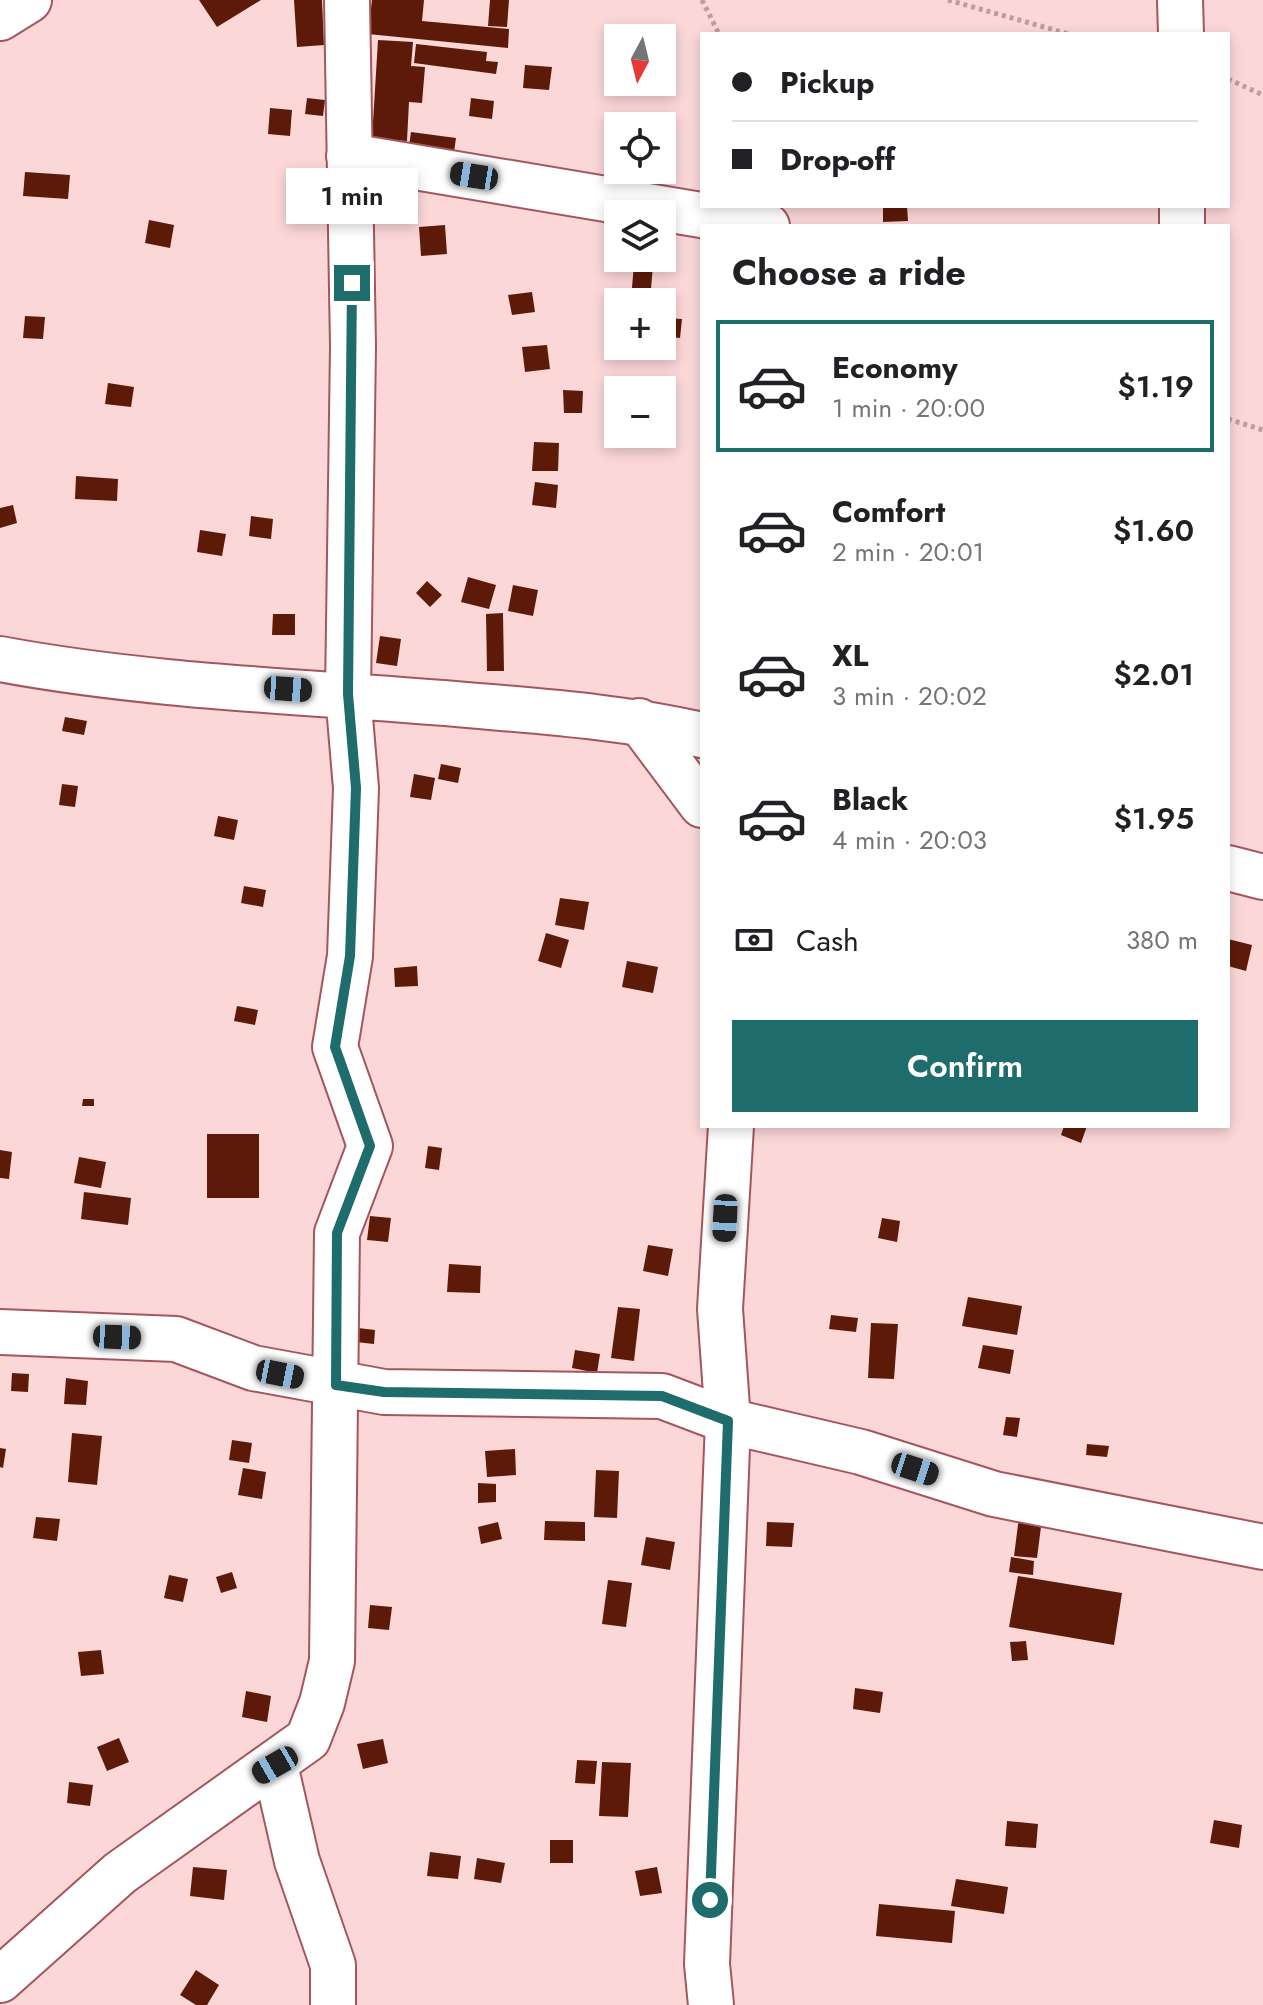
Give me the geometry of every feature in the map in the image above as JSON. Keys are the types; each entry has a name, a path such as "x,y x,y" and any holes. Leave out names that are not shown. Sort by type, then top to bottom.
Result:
{"street":[{"path":"0,18 29,0"},
{"path":"0,1980 120,1873 239,1785 275,1765 308,1739 322,1703 332,1661 337,1233 370,1146 335,1047 351,941 356,788 348,694 349,426 353,346 347,0"},
{"path":"1180,0 1181,32"},
{"path":"349,156 755,224"},
{"path":"0,659 81,674 348,694 639,721 700,735"},
{"path":"639,721 700,802"},
{"path":"1230,869 1263,877"},
{"path":"711,2005 707,1964 728,1421 720,1309 731,1128"},
{"path":"0,1332 176,1339 253,1368 384,1392 662,1396 728,1421 861,1452 994,1494 1263,1547"},
{"path":"275,1765 297,1861 333,1965 333,2005"}],"path":[{"path":"702,0 718,32"},
{"path":"948,0 1062,32"},
{"path":"1230,80 1263,95"},
{"path":"1230,420 1263,430"}],"building":[{"path":"199,0 261,0 217,27"},
{"path":"294,0 322,0 324,45 297,47"},
{"path":"372,0 424,0 422,21 509,29 508,48 368,34"},
{"path":"490,0 509,0 507,27 488,26"},
{"path":"378,40 413,42 411,66 425,67 422,103 409,102 407,141 372,139"},
{"path":"416,44 487,52 486,61 498,62 496,74 414,63"},
{"path":"525,65 552,67 549,90 523,88"},
{"path":"307,98 325,100 323,116 305,114"},
{"path":"471,98 494,101 492,119 469,116"},
{"path":"270,108 292,110 290,136 268,134"},
{"path":"411,132 456,138 454,152 409,146"},
{"path":"25,172 70,175 68,199 23,196"},
{"path":"388,195 392,214 375,217 371,198"},
{"path":"883,208 907,208 908,221 883,222"},
{"path":"149,220 174,225 170,248 145,243"},
{"path":"445,225 447,254 421,256 419,227"},
{"path":"633,272 652,272 651,288 632,288"},
{"path":"532,292 535,312 512,315 508,295"},
{"path":"25,316 45,317 43,339 23,338"},
{"path":"676,319 682,319 680,338 676,338"},
{"path":"547,345 550,369 525,372 522,347"},
{"path":"108,383 134,387 131,407 105,404"},
{"path":"563,390 583,391 582,413 564,413"},
{"path":"534,442 559,443 558,471 532,471"},
{"path":"76,476 118,479 117,501 75,499"},
{"path":"535,482 558,485 556,508 532,505"},
{"path":"13,505 17,523 0,528 0,508"},
{"path":"251,516 273,519 271,539 249,536"},
{"path":"200,530 226,534 222,556 197,552"},
{"path":"468,577 496,585 489,609 461,602"},
{"path":"427,581 442,595 430,607 416,593"},
{"path":"513,585 538,590 533,616 508,611"},
{"path":"503,613 504,671 487,671 486,614"},
{"path":"273,614 295,614 295,635 272,635"},
{"path":"380,636 401,639 397,666 376,663"},
{"path":"65,717 87,721 84,735 62,731"},
{"path":"441,764 461,768 458,783 438,779"},
{"path":"414,774 435,778 431,800 410,797"},
{"path":"62,784 78,786 75,807 59,805"},
{"path":"218,816 238,820 234,840 214,836"},
{"path":"244,886 266,890 263,907 241,903"},
{"path":"560,898 589,902 584,930 555,925"},
{"path":"546,933 569,940 561,968 538,961"},
{"path":"1230,940 1252,945 1246,971 1230,967"},
{"path":"627,961 658,967 653,993 622,987"},
{"path":"417,966 418,986 395,987 394,968"},
{"path":"237,1006 258,1010 255,1025 234,1021"},
{"path":"83,1099 94,1099 94,1106 82,1106"},
{"path":"1063,1128 1086,1128 1081,1143 1061,1135"},
{"path":"207,1134 259,1134 259,1198 207,1198"},
{"path":"428,1146 442,1148 439,1170 425,1168"},
{"path":"0,1150 12,1152 9,1179 0,1178"},
{"path":"79,1157 106,1162 101,1188 74,1183"},
{"path":"84,1192 131,1198 128,1225 81,1219"},
{"path":"370,1216 391,1218 388,1242 367,1240"},
{"path":"882,1218 900,1221 897,1242 878,1238"},
{"path":"648,1245 673,1249 668,1276 643,1271"},
{"path":"449,1264 481,1266 480,1293 447,1292"},
{"path":"968,1297 1022,1306 1017,1335 962,1326"},
{"path":"618,1307 640,1309 634,1361 611,1358"},
{"path":"831,1315 858,1318 856,1332 829,1329"},
{"path":"871,1323 898,1324 894,1379 868,1378"},
{"path":"358,1328 375,1330 374,1344 356,1342"},
{"path":"983,1345 1014,1350 1010,1374 978,1368"},
{"path":"575,1350 600,1354 597,1373 572,1368"},
{"path":"12,1373 29,1374 28,1392 11,1391"},
{"path":"66,1378 88,1381 86,1405 64,1404"},
{"path":"1006,1417 1020,1418 1017,1437 1003,1435"},
{"path":"72,1433 102,1436 97,1485 68,1482"},
{"path":"232,1440 252,1443 249,1463 229,1460"},
{"path":"1087,1444 1109,1446 1107,1457 1086,1455"},
{"path":"0,1448 6,1449 3,1468 0,1467"},
{"path":"515,1449 516,1475 487,1477 485,1451"},
{"path":"243,1468 266,1472 262,1499 238,1495"},
{"path":"596,1470 619,1471 617,1518 594,1517"},
{"path":"478,1483 496,1484 496,1502 478,1503"},
{"path":"36,1517 60,1519 57,1541 33,1538"},
{"path":"1019,1517 1042,1519 1037,1558 1014,1556"},
{"path":"545,1521 585,1522 585,1541 544,1540"},
{"path":"498,1522 502,1539 481,1544 478,1527"},
{"path":"767,1522 794,1523 792,1547 766,1546"},
{"path":"646,1537 675,1542 670,1570 641,1565"},
{"path":"1011,1557 1034,1561 1033,1575 1009,1572"},
{"path":"232,1572 237,1588 221,1593 216,1577"},
{"path":"169,1575 188,1579 183,1602 164,1598"},
{"path":"1018,1576 1122,1593 1114,1645 1009,1627"},
{"path":"608,1580 632,1583 626,1627 602,1624"},
{"path":"370,1605 392,1607 389,1630 368,1628"},
{"path":"1026,1641 1028,1660 1012,1661 1010,1642"},
{"path":"101,1650 104,1674 81,1676 78,1652"},
{"path":"855,1688 883,1692 880,1713 853,1709"},
{"path":"246,1691 271,1696 267,1722 242,1717"},
{"path":"119,1738 129,1762 107,1771 97,1747"},
{"path":"383,1739 388,1763 363,1769 357,1744"},
{"path":"577,1760 597,1761 595,1784 575,1783"},
{"path":"602,1762 631,1763 628,1817 599,1816"},
{"path":"69,1782 93,1785 90,1806 67,1803"},
{"path":"1214,1820 1242,1825 1239,1848 1210,1843"},
{"path":"1007,1821 1038,1824 1036,1848 1005,1846"},
{"path":"550,1840 573,1840 573,1863 550,1863"},
{"path":"430,1852 461,1856 458,1879 427,1876"},
{"path":"477,1858 505,1863 501,1883 474,1879"},
{"path":"193,1867 227,1870 224,1900 190,1896"},
{"path":"657,1867 662,1893 640,1896 635,1871"},
{"path":"956,1879 1008,1887 1004,1914 951,1906"},
{"path":"879,1904 955,1911 952,1943 876,1936"},
{"path":"196,1970 219,1985 207,2005 196,2005 180,1995"}],"route":[{"path":"352,283 348,694 356,788 350,956 335,1047 370,1146 337,1233 336,1385 384,1392 662,1396 728,1421 710,1900"}]}
